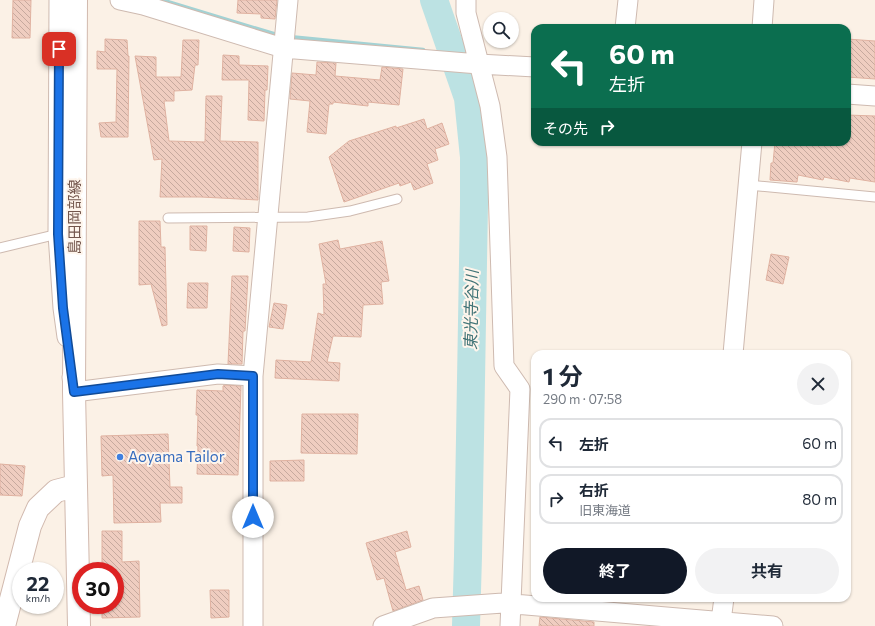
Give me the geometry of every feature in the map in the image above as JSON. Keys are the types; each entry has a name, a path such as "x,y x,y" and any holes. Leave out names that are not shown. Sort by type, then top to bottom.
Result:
{"main road":[{"name":"島田岡部線","path":"76,0 74,392 79,626"},
{"path":"4,626 30,526 38,508 56,491 75,486"}],"street":[{"path":"59,0 58,234 63,308 74,392 218,374 253,376"},
{"path":"120,0 142,5 283,48 531,67"},
{"path":"253,626 253,376 288,0"},
{"path":"466,0 466,12 475,63 490,106 497,157 504,366 520,389 507,603 510,626"},
{"path":"625,24 628,0"},
{"path":"762,24 764,0"},
{"path":"851,94 875,96"},
{"path":"733,350 752,146"},
{"path":"713,622 722,602"},
{"path":"382,626 433,608 507,603 773,626"}],"lane":[{"path":"748,185 875,197"},
{"path":"168,218 308,217 350,212 397,199"},
{"path":"0,248 58,234"}],"building":[{"path":"13,0 31,0 30,38 12,38"},
{"path":"238,0 277,0 275,19 261,18 261,14 237,13"},
{"path":"105,39 127,40 129,56 128,137 101,137 99,123 116,122 117,69 97,69 97,51 105,52"},
{"path":"851,39 875,41 875,79 851,77"},
{"path":"183,40 199,40 198,65 195,65 192,90 174,91 174,101 164,101 169,141 205,142 206,96 222,96 220,141 258,142 258,200 201,197 160,197 162,159 154,160 135,56 156,57 156,77 181,77"},
{"path":"223,55 239,56 239,65 268,66 267,90 265,90 264,121 248,120 249,80 222,80"},
{"path":"317,62 336,63 335,76 380,80 382,67 403,69 399,105 368,102 368,106 333,102 333,104 329,104 326,134 307,132 310,101 290,99 292,73 316,75"},
{"path":"851,115 875,116 875,182 850,178 849,182 824,177 823,180 798,175 797,182 770,180 771,163 773,163 775,146 851,146"},
{"path":"424,119 427,129 442,123 449,144 435,149 438,160 427,164 433,183 414,190 411,182 400,186 399,183 344,202 329,157 349,141"},
{"path":"139,221 160,221 161,247 165,247 167,325 162,326 151,284 139,285"},
{"path":"190,226 207,226 206,251 190,250"},
{"path":"234,227 250,228 249,252 233,251"},
{"path":"338,240 340,249 382,241 389,281 381,282 383,304 363,305 361,337 333,336 327,362 340,363 339,381 275,378 276,360 311,362 318,313 324,315 323,284 326,284 319,244"},
{"path":"771,254 789,257 783,284 766,280"},
{"path":"232,276 248,276 245,331 243,331 242,364 228,364"},
{"path":"188,283 208,283 207,308 187,308"},
{"path":"274,303 287,305 283,329 269,327"},
{"path":"223,386 241,386 238,475 197,474 197,390 223,391"},
{"path":"302,414 358,414 357,454 301,453"},
{"path":"168,434 170,487 182,487 182,503 160,503 161,522 114,523 113,475 102,476 101,436"},
{"path":"304,460 304,481 270,481 270,461"},
{"path":"0,464 25,466 22,496 0,495"},
{"path":"102,531 122,531 122,562 102,562"},
{"path":"407,531 411,547 395,552 406,590 419,586 423,600 393,611 384,578 377,580 366,543"},
{"path":"139,561 140,617 102,618 102,614 124,614 124,562 122,562"},
{"path":"210,590 229,590 229,617 211,618"},
{"path":"540,617 594,622 594,626 539,626"}],"waterway":[{"path":"161,0 280,36"},
{"name":"東光寺谷川","path":"434,0 468,98 474,157 466,626"},
{"path":"289,37 423,50"}],"place":[{"name":"Aoyama Tailor","path":"120,457"}],"route":[{"path":"59,49 58,234 63,308 74,392 218,374 253,376 253,517"}]}
